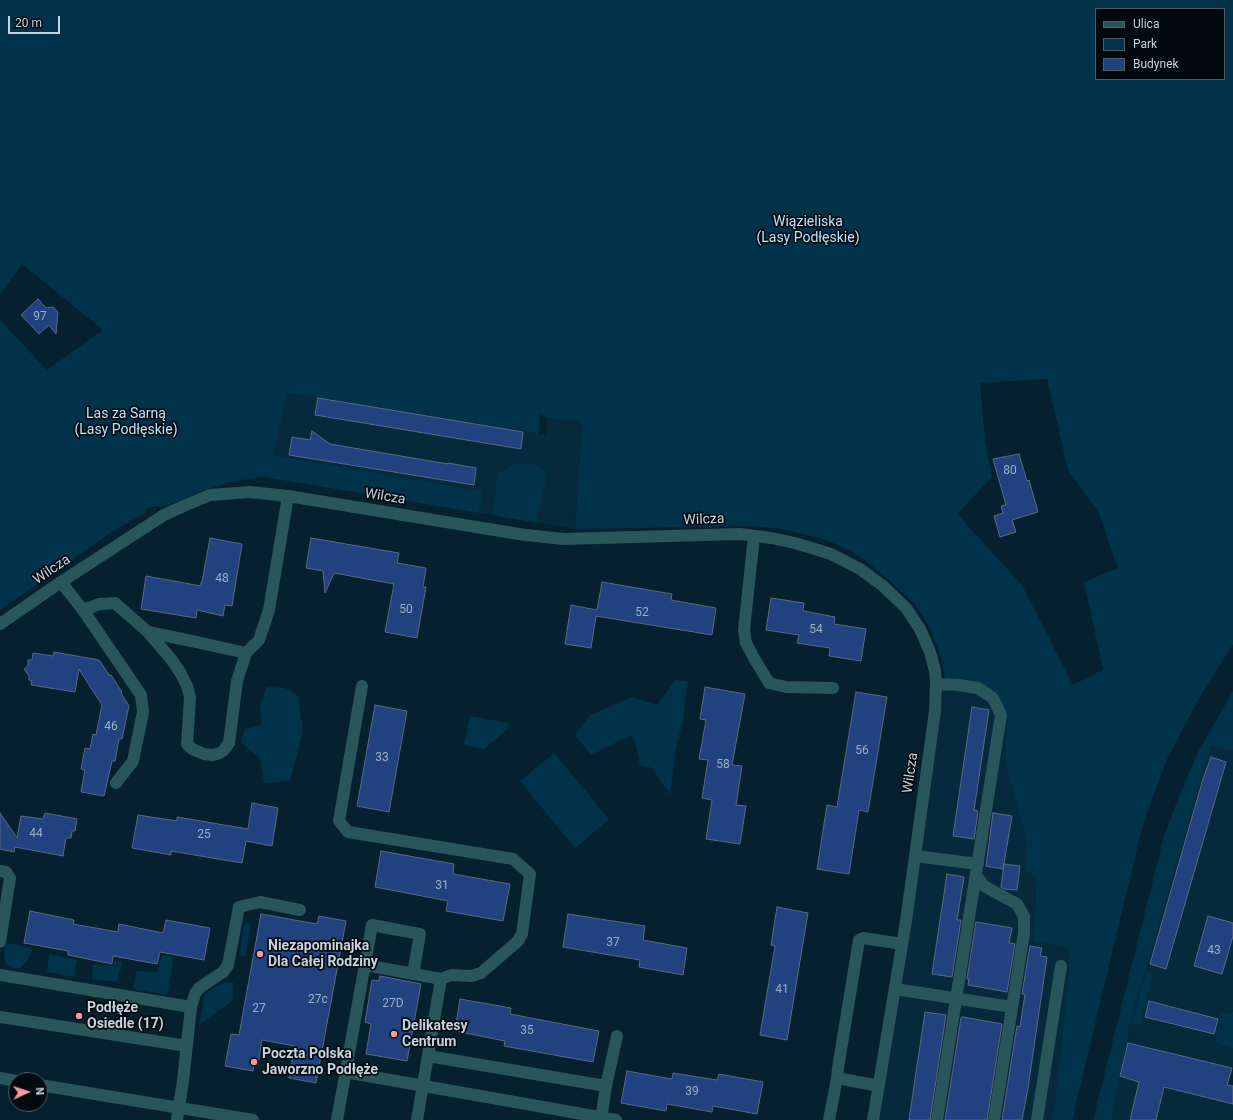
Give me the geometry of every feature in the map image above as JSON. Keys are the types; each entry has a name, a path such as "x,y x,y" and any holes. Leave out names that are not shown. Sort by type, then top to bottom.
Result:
{"street":[{"name":"Wilcza","path":"0,624 157,519 210,495 249,492 288,496 525,535 564,539 740,534 795,543 831,554 860,569 883,586 906,608 920,629 930,652 935,671 936,684 935,711 915,856 873,1120"},
{"path":"83,610 100,604 115,603 148,632 171,659 187,686 190,697 187,744 192,749 204,754 213,755 220,753 224,750 228,743 237,680 246,653 258,640 269,610 288,496"},
{"path":"754,536 744,630 746,643 769,683 786,687 833,688"},
{"path":"61,582 83,610 141,695 143,712 132,761 116,783"},
{"path":"148,632 246,653"},
{"path":"936,684 978,688 993,698 1001,715 937,1120"},
{"path":"362,686 339,821 348,832 513,859 530,874 522,934 518,941 481,973 472,976 451,975 441,979 365,965"},
{"path":"915,856 977,869"},
{"path":"977,869 984,886 1017,904 1024,916 1024,933 994,1120"},
{"path":"0,942 5,874"},
{"path":"176,1120 179,1108 191,1007 195,994 199,988 222,972 228,965 239,907 260,902 300,910"},
{"path":"337,1120 344,1072 372,925 420,934 413,974"},
{"path":"829,1120 859,940 863,938 902,944"},
{"path":"1036,1120 1061,966"},
{"path":"0,975 191,1007"},
{"path":"417,1120 441,979"},
{"path":"895,989 1012,1007"},
{"path":"0,1018 187,1046"},
{"path":"602,1119 606,1086 617,1036"},
{"path":"428,1056 606,1086"},
{"path":"344,1072 602,1119 616,1120"},
{"path":"837,1078 879,1086"},
{"path":"48,1086 253,1120"}],"shaded area":[{"path":"287,393 546,435 548,418 582,422 575,529 479,513 481,491 274,455"},
{"path":"945,679 981,684 1007,716 1005,761 1027,843 1024,872 1035,875 1036,902 1069,947 1069,969 1055,1103 1051,1120 871,1120"},
{"path":"1211,746 1233,751 1233,1012 1221,1013 1216,1043 1233,1049 1233,1068 1229,1084 1233,1085 1233,1120 1112,1120 1129,1027"}],"green space":[{"name":"Wiązieliska (Lasy Podłęskie)","path":"0,0 1233,0 1233,644 1202,693 1167,759 1143,824 1072,1120 1051,1120 1055,1103 1069,969 1069,947 1034,941 1036,902 1035,875 1024,872 1027,843 1005,761 1007,716 997,697 945,679 941,656 929,626 914,603 866,561 854,553 827,540 781,529 753,526 575,529 582,422 548,418 540,414 538,434 287,393 274,455 482,491 479,513 264,477 235,481 208,489 171,504 147,508 144,514 116,529 0,610 0,320 47,370 103,330 22,264 0,295","holes":["1047,379 1068,470 1098,511 1118,568 1084,582 1103,670 1073,685 1022,585 957,514 992,477 985,441 980,383"]},
{"path":"518,463 537,465 547,473 537,523 492,515 498,474"},
{"path":"675,680 688,681 683,721 675,751 670,795 652,768 640,765 635,741 631,735 591,755 575,735 590,715 632,697 657,705"},
{"path":"267,687 285,688 298,696 303,731 290,781 264,783 260,759 241,742 245,729 262,725 260,705"},
{"path":"1233,691 1233,751 1211,746 1129,1027 1112,1120 1093,1120 1164,836 1198,752"},
{"path":"470,716 509,723 508,729 484,749 464,745"},
{"path":"554,753 609,819 575,848 520,781"},
{"path":"245,923 251,924 245,957 239,956"},
{"path":"6,943 33,948 28,960 20,968 12,968 6,965 4,954"},
{"path":"49,954 77,960 74,977 47,972"},
{"path":"162,955 174,957 167,995 133,989 136,971 157,972"},
{"path":"115,960 122,962 117,982 92,979 93,964 112,966"},
{"path":"1146,972 1153,974 1140,1025 1131,1024"},
{"path":"226,982 234,983 232,1001 199,1025 204,996 212,988"},
{"path":"1233,1012 1233,1049 1216,1043 1216,1036 1221,1013"}],"building":[{"path":"38,299 46,308 53,307 58,312 56,334 49,325 39,334 21,315"},
{"path":"318,398 523,432 521,449 315,415"},
{"path":"312,431 330,444 476,468 474,485 289,455 292,437 310,440"},
{"path":"1019,454 1027,481 1029,480 1038,512 1012,520 1016,532 1000,537 994,516 1003,513 1001,506 1006,505 993,459"},
{"path":"210,538 242,544 232,606 225,605 223,616 197,610 196,618 141,609 146,576 201,586"},
{"path":"311,538 399,553 397,563 426,568 423,587 426,587 417,638 385,632 394,584 334,573 325,593 323,571 306,568"},
{"path":"602,582 672,594 671,600 716,608 712,635 596,616 591,648 565,644 571,605 597,610"},
{"path":"771,598 804,603 803,611 835,617 834,624 866,629 861,661 829,656 830,648 797,643 799,635 766,630"},
{"path":"54,652 99,660 110,676 111,675 129,706 122,739 119,739 115,761 112,761 104,796 81,792 85,770 81,769 85,748 90,749 93,734 96,735 102,705 79,669 75,692 31,685 32,681 29,680 29,676 24,669 28,666 28,660 32,660 33,653 53,656"},
{"path":"705,687 745,694 732,765 742,766 736,805 746,806 740,844 706,839 712,800 702,798 708,760 699,759 706,720 700,719"},
{"path":"856,692 887,697 868,812 859,810 849,874 817,869 827,805 837,807"},
{"path":"375,705 407,711 389,812 357,806"},
{"path":"972,707 989,710 974,810 978,811 974,839 953,836"},
{"path":"1211,757 1226,762 1166,969 1150,964 1203,779"},
{"path":"252,803 278,808 272,846 246,841 242,863 171,851 171,855 132,848 138,815 177,821 177,817 248,829"},
{"path":"0,813 17,838 21,816 43,819 45,813 77,819 75,831 72,831 71,838 66,838 63,856 15,847 14,852 0,849"},
{"path":"993,813 1012,816 1003,869 986,866"},
{"path":"381,851 454,864 453,874 510,884 503,921 446,911 448,901 375,887"},
{"path":"1004,864 1020,866 1017,890 1004,889 1001,887"},
{"path":"947,874 964,877 957,920 961,920 952,977 932,974"},
{"path":"777,907 808,913 787,1040 760,1035 775,946 771,945"},
{"path":"30,911 74,920 73,924 118,932 119,924 163,933 166,920 210,928 204,960 160,952 157,964 113,956 112,964 68,955 68,951 24,943"},
{"path":"261,914 317,924 319,916 346,921 316,1083 289,1078 295,1046 262,1040 258,1065 254,1064 253,1071 225,1066 231,1034 239,1035"},
{"path":"568,914 645,926 643,940 687,948 683,975 639,967 640,960 563,947"},
{"path":"1208,916 1233,923 1233,936 1222,974 1194,966"},
{"path":"976,922 1012,928 1009,943 1015,944 1007,992 968,985 969,979 967,979"},
{"path":"1030,946 1042,948 1040,956 1047,957 1028,1088 1022,1120 1002,1120 1017,1026 1020,1027 1025,994 1022,994"},
{"path":"380,976 421,984 407,1061 366,1054 371,1024 365,1022 372,980 379,981"},
{"path":"460,999 511,1008 510,1014 599,1031 593,1062 504,1046 505,1041 455,1031"},
{"path":"1149,1001 1218,1019 1214,1034 1145,1017"},
{"path":"925,1012 946,1015 930,1120 909,1120"},
{"path":"963,1017 1002,1024 987,1120 945,1120 961,1018"},
{"path":"1128,1043 1232,1068 1227,1085 1233,1086 1233,1104 1164,1087 1156,1120 1130,1120 1139,1082 1120,1076"},
{"path":"627,1071 672,1079 673,1073 717,1080 719,1074 763,1082 757,1114 713,1106 712,1112 667,1104 666,1111 621,1103"}],"place":[{"name":"Niezapominajka Dla Całej Rodziny","path":"260,954"},
{"name":"Podłęże Osiedle (17)","path":"79,1016"},
{"name":"Delikatesy Centrum","path":"394,1034"},
{"name":"Poczta Polska Jaworzno Podłęże","path":"254,1062"}],"park label":[{"name":"Las za Sarną (Lasy Podłęskie)","path":"126,422"}]}
